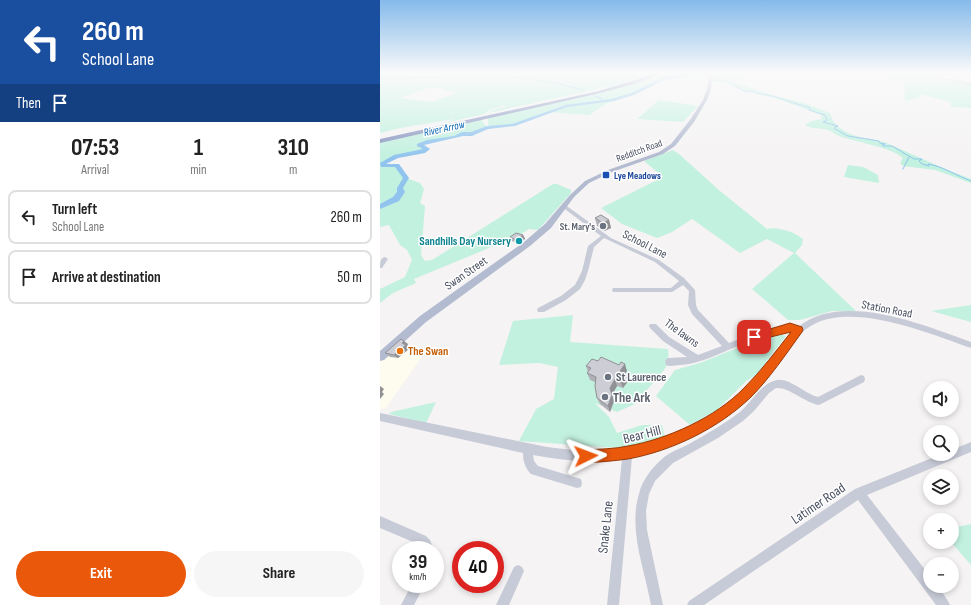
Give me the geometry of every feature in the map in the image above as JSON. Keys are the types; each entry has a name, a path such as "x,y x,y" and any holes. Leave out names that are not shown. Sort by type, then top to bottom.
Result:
{"highway":[{"path":"380,139 549,101"},
{"path":"492,114 552,101"}],"main road":[{"name":"Redditch Road","path":"564,206 578,189 593,178 661,153 674,145 692,122 704,101"},
{"name":"Swan Street","path":"380,357 423,319 527,244 548,226 564,206"}],"street":[{"name":"School Lane","path":"564,206 604,236 653,259 683,281 692,290 692,305 695,312 728,347"},
{"name":"School Lane","path":"541,310 567,297 580,284 584,276 591,246 604,236"},
{"path":"380,266 385,259"},
{"path":"615,290 672,290 683,281"},
{"name":"Station Road","path":"798,330 805,324 821,317 856,315 901,322 971,345"},
{"name":"The lawns","path":"653,326 666,339 697,359"},
{"path":"669,362 697,359 783,328 792,327 798,330"},
{"name":"Bear Hill","path":"380,417 529,450 577,456 627,453 664,443 692,431 722,413 748,392 766,372 798,330"},
{"path":"656,605 641,526 642,502 648,484 656,472 667,461 727,427 750,410 756,400 774,385 780,384 787,386 808,398 819,401 861,379"},
{"path":"748,392 756,400"},
{"name":"Latimer Road","path":"693,605 859,493 971,447"},
{"path":"529,450 528,461 532,468 577,483"},
{"name":"Snake Lane","path":"613,605 627,453"},
{"path":"859,493 923,577"},
{"path":"380,522 423,541"},
{"path":"502,605 518,571"},
{"path":"407,605 414,593"},
{"path":"935,593 944,605"}],"shaded area":[{"path":"402,341 424,354 386,408 380,409 380,361"}],"green space":[{"path":"380,101 542,101 488,113 507,106 494,104 503,106 489,110 485,114 440,124 454,119 380,133"},
{"path":"560,101 614,101 606,104 589,115 547,112 513,125 491,128 488,124 488,117"},
{"path":"658,101 698,106 683,122 637,119"},
{"path":"784,101 797,101 830,113 838,127 852,135 889,144 971,179 971,183 935,170 903,166 900,163 903,158 891,151 840,136 828,130 808,127 805,125 811,121 822,119 821,115"},
{"path":"948,101 971,101 971,108 951,107 951,102"},
{"path":"481,119 487,128 479,132 427,142 419,145 427,149 423,152 396,156 383,163 383,166 397,165 406,178 420,183 424,189 420,203 425,206 421,255 425,261 432,260 553,184 557,184 571,190 571,193 538,230 529,229 518,236 414,279 416,283 393,293 380,303 380,289 405,277 412,260 407,250 400,245 389,225 380,227 380,143"},
{"path":"673,150 767,229 776,228 786,230 803,239 802,245 795,253 856,311 832,311 800,320 788,320 752,289 794,253 767,239 740,253 692,219 672,232 657,238 622,224 601,208 663,177 644,161"},
{"path":"848,165 863,167 878,175 879,183 844,177"},
{"path":"971,305 971,322 931,311"},
{"path":"573,315 570,342 668,349 669,362 635,404 617,412 595,403 609,417 617,433 642,425 662,425 665,438 619,448 519,441 536,409 554,399 558,367 539,363 499,365 513,321"},
{"path":"780,334 786,336 756,375 746,381 717,410 690,425 656,396 675,370 700,363 757,340"},
{"path":"436,402 426,423 389,414 391,412"},
{"path":"971,524 971,565 957,549 959,549 959,527"}],"building":[{"path":"601,215 609,220 603,223 595,218"},
{"path":"516,233 523,235 516,240 510,237"},
{"path":"401,339 404,341 402,343 406,345 394,355 385,353"},
{"path":"601,357 619,365 621,362 625,364 620,371 626,374 621,382 615,379 610,388 612,395 608,406 597,398 595,386 596,377 587,373 591,368 586,366 592,359 598,361"}],"waterway":[{"name":"River Arrow","path":"380,207 396,199 401,192 400,188 406,178 397,165 383,166 383,163 396,156 423,152 427,149 419,145 429,141 455,137 462,134 472,134 487,128 513,125 566,106 594,101"},
{"path":"789,101 810,108 809,110 825,115 827,120 823,122 838,126 835,127 835,129 848,136 879,141 880,143 885,144 882,145 883,146 892,146 914,159 922,159 919,161 922,164 939,167 971,181"},
{"path":"903,169 909,157"}],"place":[{"name":"Lye Meadows","path":"606,175"},
{"name":"St. Mary's","path":"603,226"},
{"name":"Sandhills Day Nursery","path":"519,241"},
{"name":"The Swan","path":"400,351"},
{"name":"St Laurence","path":"608,377"},
{"name":"The Ark","path":"605,397"}],"route":[{"path":"586,456 627,453 652,447 676,439 709,421 734,405 756,384 798,330 790,327 783,328 754,337"}]}
